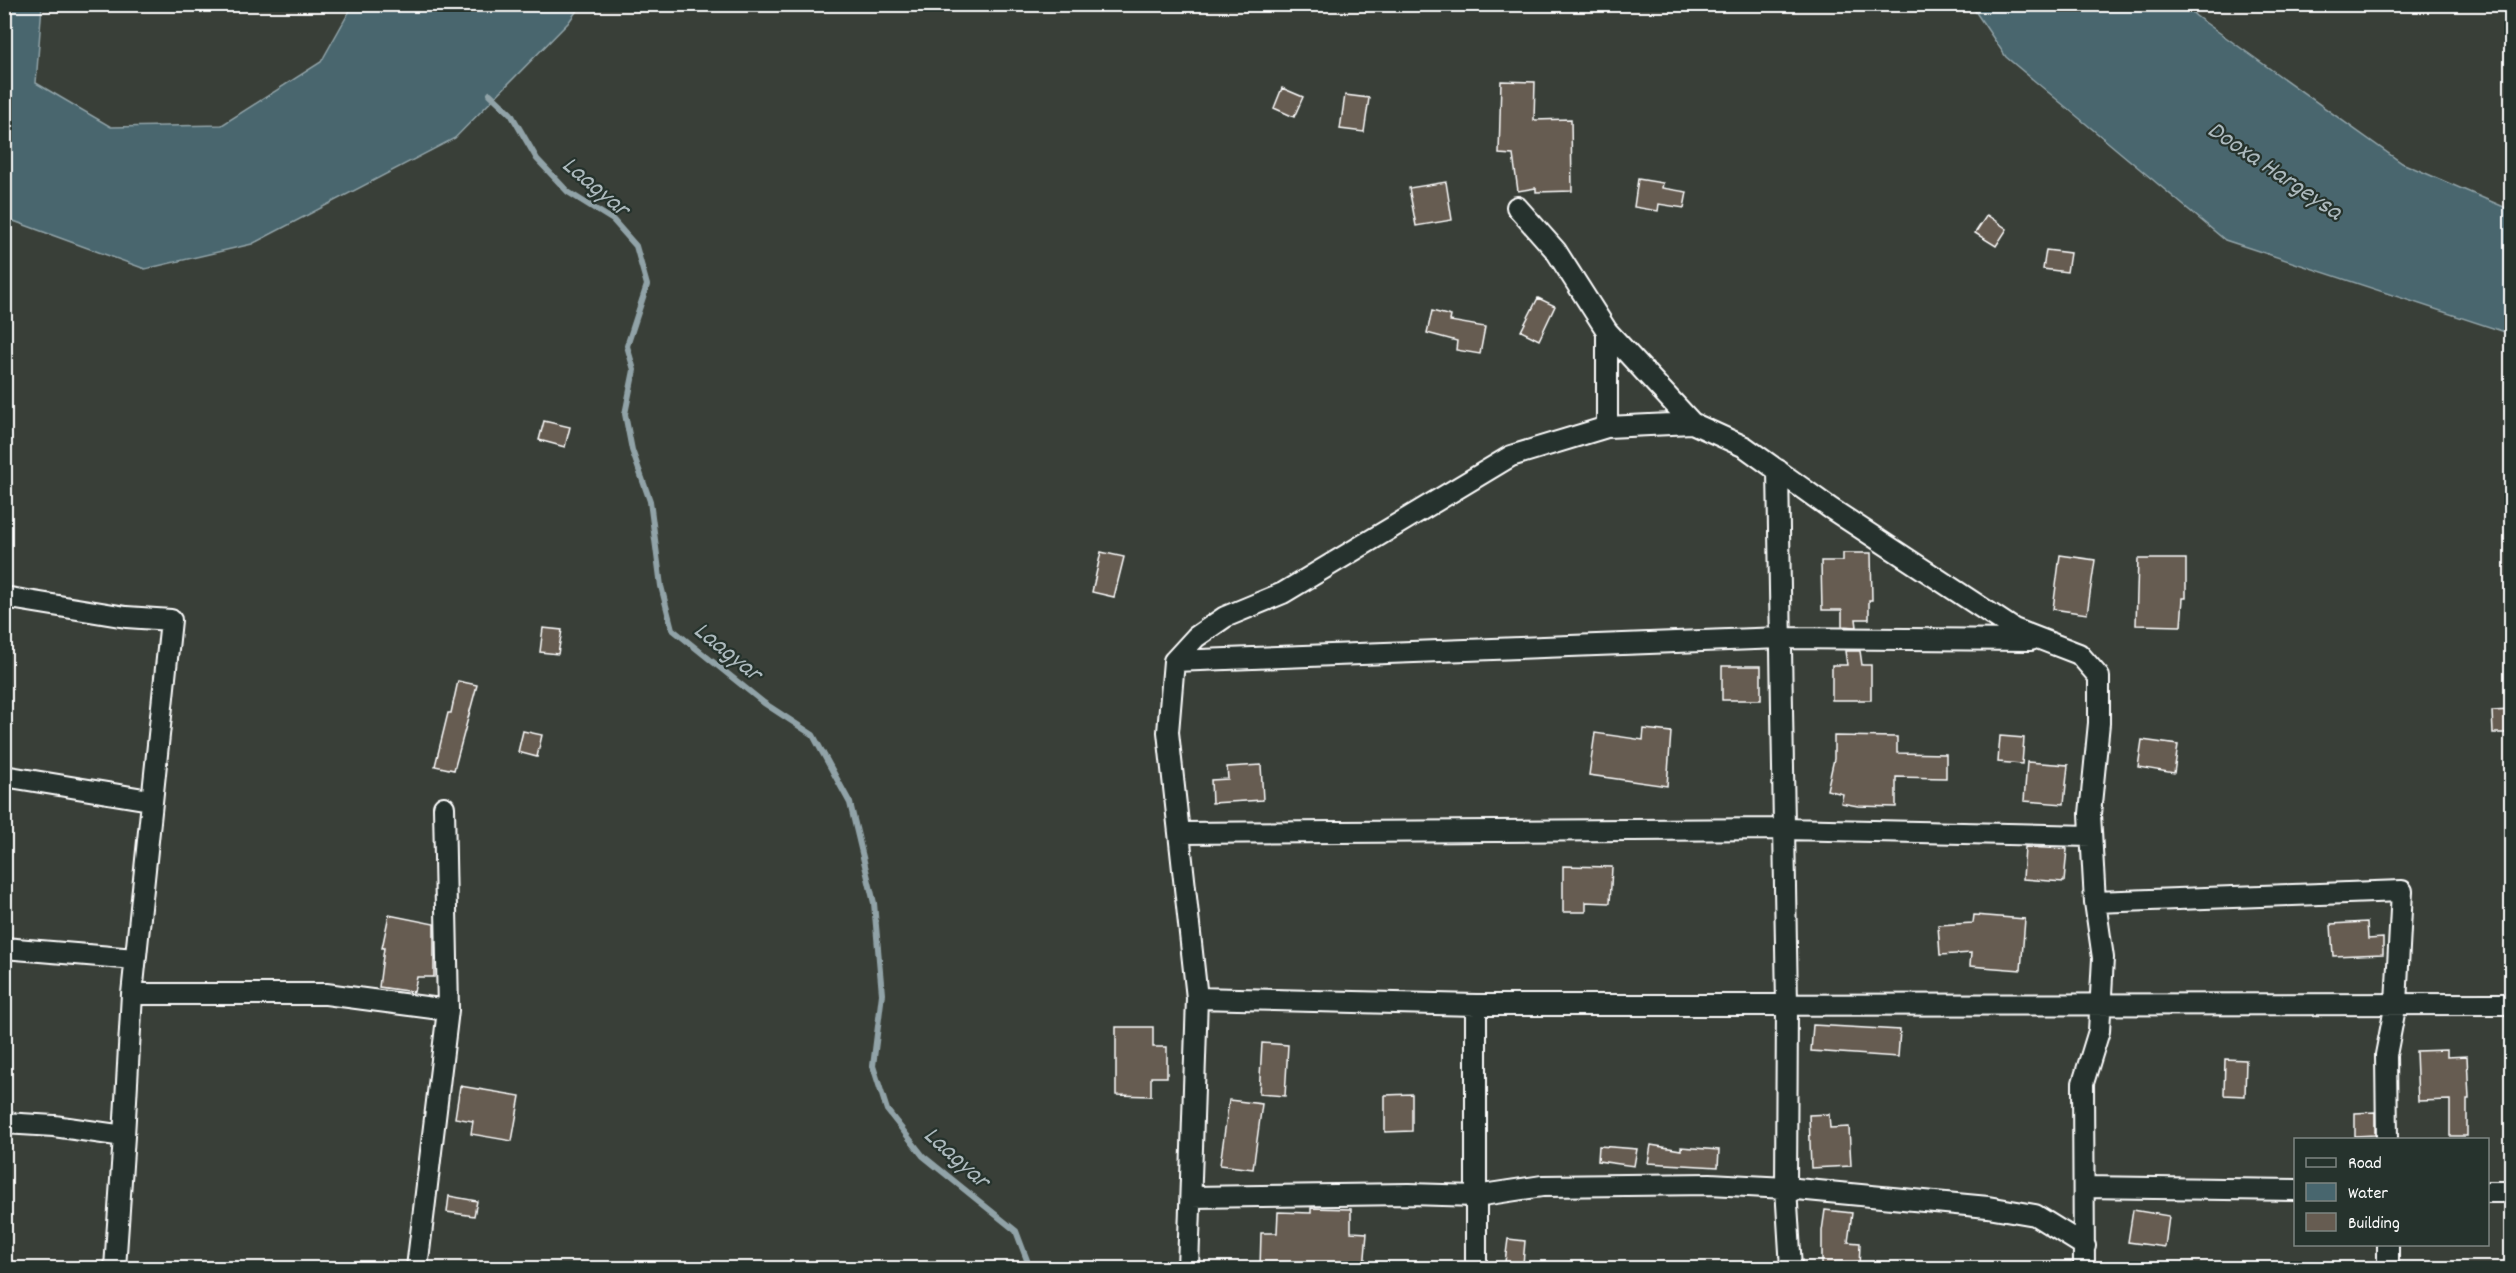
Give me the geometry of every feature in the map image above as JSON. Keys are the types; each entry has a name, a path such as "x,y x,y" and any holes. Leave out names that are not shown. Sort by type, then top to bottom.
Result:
{"street":[{"path":"1517,207 1557,251 1606,331 1692,423 1745,447 1830,508 2014,629 2079,654 2099,677 2099,723 2090,814 2095,902 2103,958 2099,1031 2083,1083 2084,1269"},
{"path":"1606,331 1607,427"},
{"path":"1188,1269 1197,998 1168,732 1174,661 1196,637 1225,617 1283,592 1511,456 1607,427 1692,423"},
{"path":"1778,470 1787,1005 1786,1188 1791,1269"},
{"path":"4,597 126,617 171,620 164,700 150,800 135,959 115,1269"},
{"path":"1174,661 1781,638 2043,640"},
{"path":"4,776 150,800"},
{"path":"417,1269 448,1010 444,807"},
{"path":"1179,833 1784,829 2091,836"},
{"path":"2095,902 2402,891 2396,1003 2386,1055 2387,1138"},
{"path":"4,948 135,959"},
{"path":"132,994 326,994 448,1010"},
{"path":"1197,998 1476,1005 2511,1004"},
{"path":"1476,1005 1476,1269"},
{"path":"4,1123 54,1126 124,1136"},
{"path":"1191,1197 1409,1194 1476,1197 1542,1186 1710,1184 1786,1188 1988,1206 2035,1215 2085,1246"},
{"path":"2084,1187 2294,1190"},
{"path":"2489,1192 2511,1192"},
{"path":"2388,1246 2388,1269"}],"water":[{"path":"5,4 42,5 36,83 111,127 222,125 321,62 353,5 581,5 568,23 455,138 252,244 145,269 11,220 5,213"},
{"name":"Dooxa Hargeysa","path":"1971,5 2185,5 2196,16 2402,163 2511,210 2511,334 2225,240 2006,57"}],"building":[{"path":"1501,81 1535,82 1534,120 1571,119 1572,191 1536,192 1536,188 1518,191 1513,155 1499,154"},
{"path":"1282,88 1303,97 1294,117 1274,108"},
{"path":"1345,95 1369,98 1364,132 1340,129"},
{"path":"1638,179 1663,183 1662,188 1687,192 1684,208 1659,204 1658,211 1634,207"},
{"path":"1446,182 1452,220 1416,226 1409,188"},
{"path":"1987,215 2007,229 1996,246 1975,233"},
{"path":"2046,250 2070,253 2067,272 2043,269"},
{"path":"1538,298 1555,306 1539,340 1521,331"},
{"path":"1432,311 1451,316 1450,321 1485,327 1480,354 1456,350 1457,341 1427,333"},
{"path":"544,421 570,427 565,447 539,440"},
{"path":"1101,552 1124,557 1114,597 1092,592"},
{"path":"1843,553 1871,553 1872,600 1869,600 1869,619 1856,619 1857,627 1842,626 1842,610 1822,610 1821,561 1843,561"},
{"path":"2060,555 2095,560 2087,614 2053,609"},
{"path":"2138,559 2186,559 2186,598 2183,598 2181,626 2136,625"},
{"path":"543,628 562,630 558,654 540,652"},
{"path":"1845,651 1860,651 1862,665 1871,665 1871,700 1832,700 1832,665 1847,665"},
{"path":"1722,666 1761,666 1761,700 1722,700"},
{"path":"458,681 477,685 454,770 435,766"},
{"path":"2511,710 2511,733 2493,733 2492,711"},
{"path":"1644,729 1671,732 1667,786 1589,775 1595,733 1643,740"},
{"path":"523,731 542,735 537,757 518,752"},
{"path":"1834,736 1897,737 1897,753 1946,754 1946,778 1896,777 1896,807 1841,803 1843,794 1827,790 1834,759"},
{"path":"2000,736 2024,738 2022,764 1998,762"},
{"path":"2142,740 2178,745 2174,773 2138,767"},
{"path":"2027,762 2068,765 2064,804 2024,801"},
{"path":"1261,765 1263,800 1212,803 1211,780 1228,779 1227,767"},
{"path":"2025,847 2067,849 2064,882 2023,879"},
{"path":"1563,866 1612,867 1610,903 1586,902 1586,912 1563,912"},
{"path":"389,915 434,924 434,977 417,977 414,992 379,987 384,948 382,948"},
{"path":"1974,915 2025,919 2021,970 1970,966 1971,953 1940,955 1938,925 1973,923"},
{"path":"2367,922 2368,939 2383,938 2383,954 2333,956 2331,924"},
{"path":"1813,1025 1900,1030 1898,1057 1811,1051"},
{"path":"1116,1027 1153,1027 1153,1047 1167,1047 1167,1077 1151,1077 1151,1096 1116,1095"},
{"path":"1262,1043 1288,1045 1285,1096 1259,1094"},
{"path":"2447,1050 2447,1057 2467,1056 2469,1099 2467,1099 2467,1136 2450,1136 2450,1100 2418,1101 2416,1051"},
{"path":"2225,1059 2246,1060 2245,1096 2224,1095"},
{"path":"460,1086 520,1096 512,1141 471,1134 473,1121 455,1118"},
{"path":"1412,1094 1412,1131 1385,1132 1385,1095"},
{"path":"1229,1100 1262,1104 1253,1169 1220,1165"},
{"path":"2375,1112 2375,1135 2355,1136 2355,1113"},
{"path":"1829,1114 1830,1128 1849,1127 1851,1166 1811,1168 1809,1115"},
{"path":"1651,1145 1681,1150 1681,1147 1719,1150 1718,1167 1648,1163"},
{"path":"1599,1146 1637,1149 1634,1166 1598,1161"},
{"path":"449,1196 477,1201 474,1216 447,1212"},
{"path":"1311,1208 1351,1209 1351,1232 1367,1233 1364,1269 1260,1269 1261,1233 1277,1233 1278,1212 1311,1213"},
{"path":"1825,1210 1852,1213 1848,1242 1860,1243 1859,1269 1822,1269 1822,1231"},
{"path":"2133,1210 2169,1216 2165,1247 2128,1242"},
{"path":"1508,1239 1525,1241 1523,1264 1505,1262"}],"waterway":[{"name":"Laagyar","path":"490,94 511,114 537,159 568,192 613,220 636,246 647,285 627,346 634,370 625,414 632,450 650,501 661,586 672,629 764,703 813,735 850,803 874,903 882,994 873,1066 887,1110 923,1156 1016,1231 1030,1268"}]}
